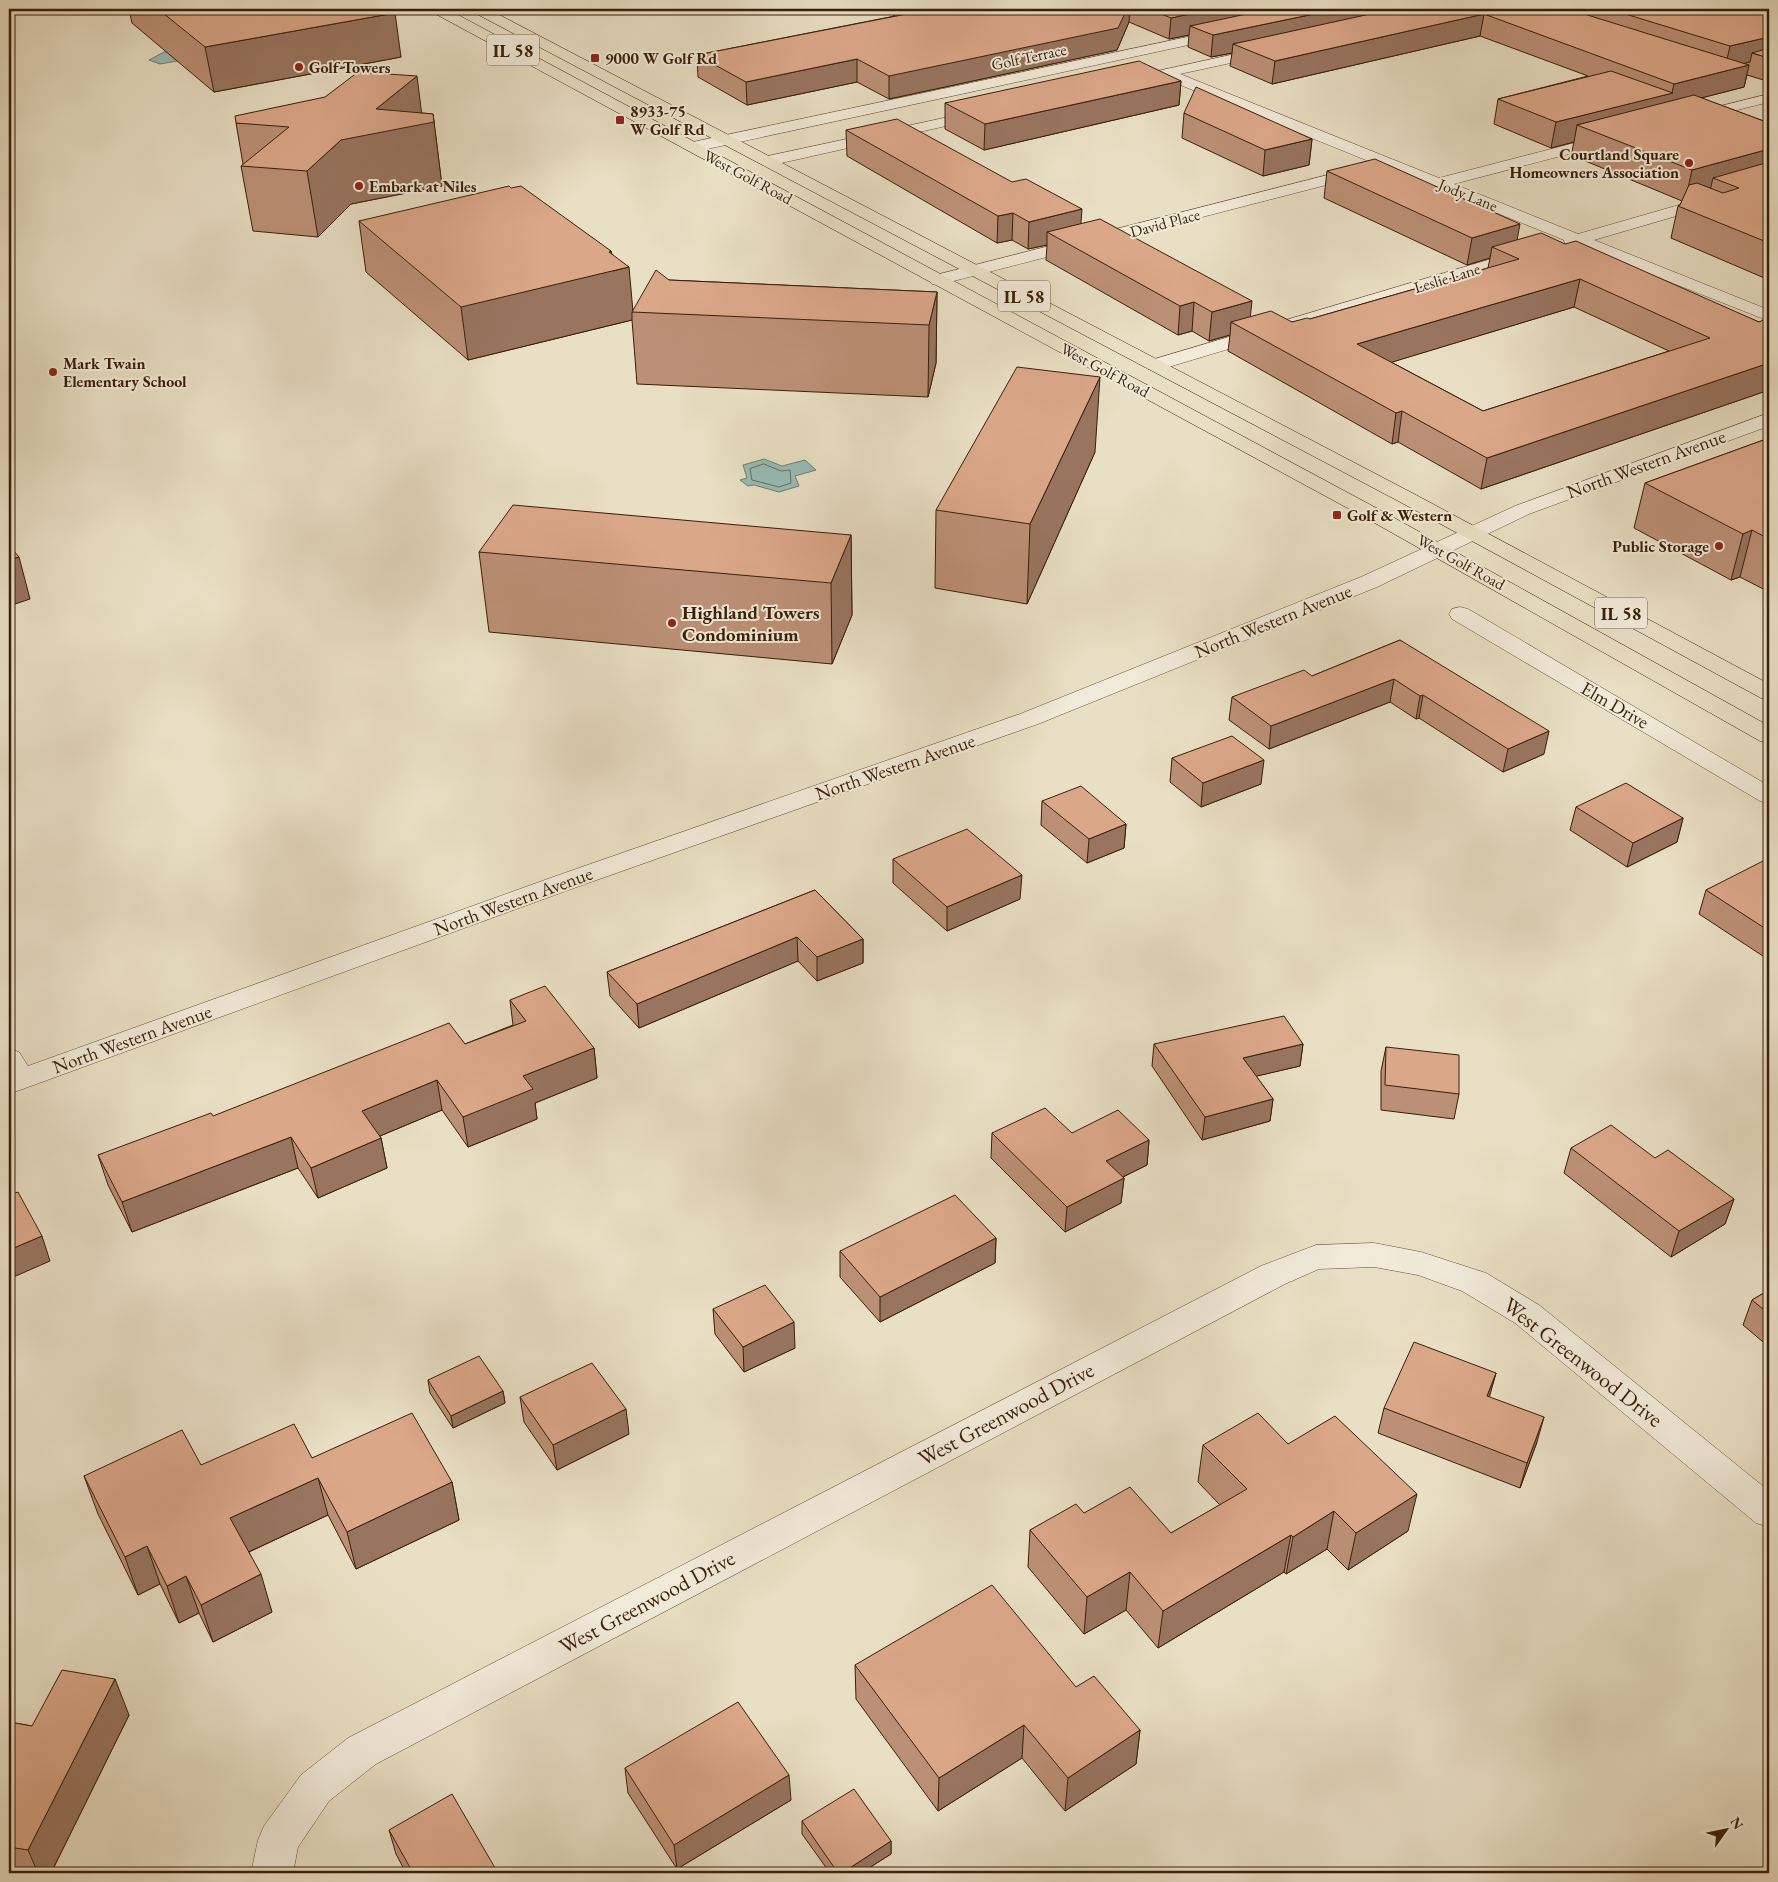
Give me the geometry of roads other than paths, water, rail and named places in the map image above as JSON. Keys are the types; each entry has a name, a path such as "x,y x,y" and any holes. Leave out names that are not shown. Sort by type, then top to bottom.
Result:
{"main road":[{"name":"West Golf Road","path":"437,9 1438,550 1769,736"},
{"name":"West Golf Road","path":"478,9 1473,533 1769,693"}],"street":[{"name":"Golf Terrace","path":"693,147 1242,30"},
{"path":"1117,84 1283,48"},
{"name":"Jody Lane","path":"1166,74 1769,316"},
{"path":"1675,122 1766,91"},
{"path":"768,161 991,112"},
{"path":"1438,183 1628,135"},
{"name":"David Place","path":"938,280 977,272 1391,164"},
{"name":"Leslie Lane","path":"1155,365 1544,248 1769,184"},
{"name":"North Western Avenue","path":"13,1074 1029,720 1369,582 1530,507 1769,419"},
{"name":"Elm Drive","path":"1460,614 1769,796"},
{"name":"West Greenwood Drive","path":"272,1873 279,1840 315,1788 362,1751 1273,1275 1316,1257 1374,1255 1421,1264 1474,1282 1527,1314 1769,1512"}],"water":[{"path":"164,52 181,52 183,60 160,64 149,60"},
{"path":"764,459 782,466 805,460 816,470 795,476 799,486 779,492 754,485 748,486 740,480 747,478 743,465"}],"place":[{"name":"9000 W Golf Rd","path":"595,58"},
{"name":"Golf Towers","path":"299,67"},
{"name":"8933-75 W Golf Rd","path":"620,120"},
{"name":"Courtland Square Homeowners Association","path":"1689,163"},
{"name":"Embark at Niles","path":"359,186"},
{"name":"Mark Twain Elementary School","path":"53,372"},
{"name":"Golf & Western","path":"1337,515"},
{"name":"Public Storage","path":"1719,546"},
{"name":"Highland Towers Condominium","path":"672,623"}]}
